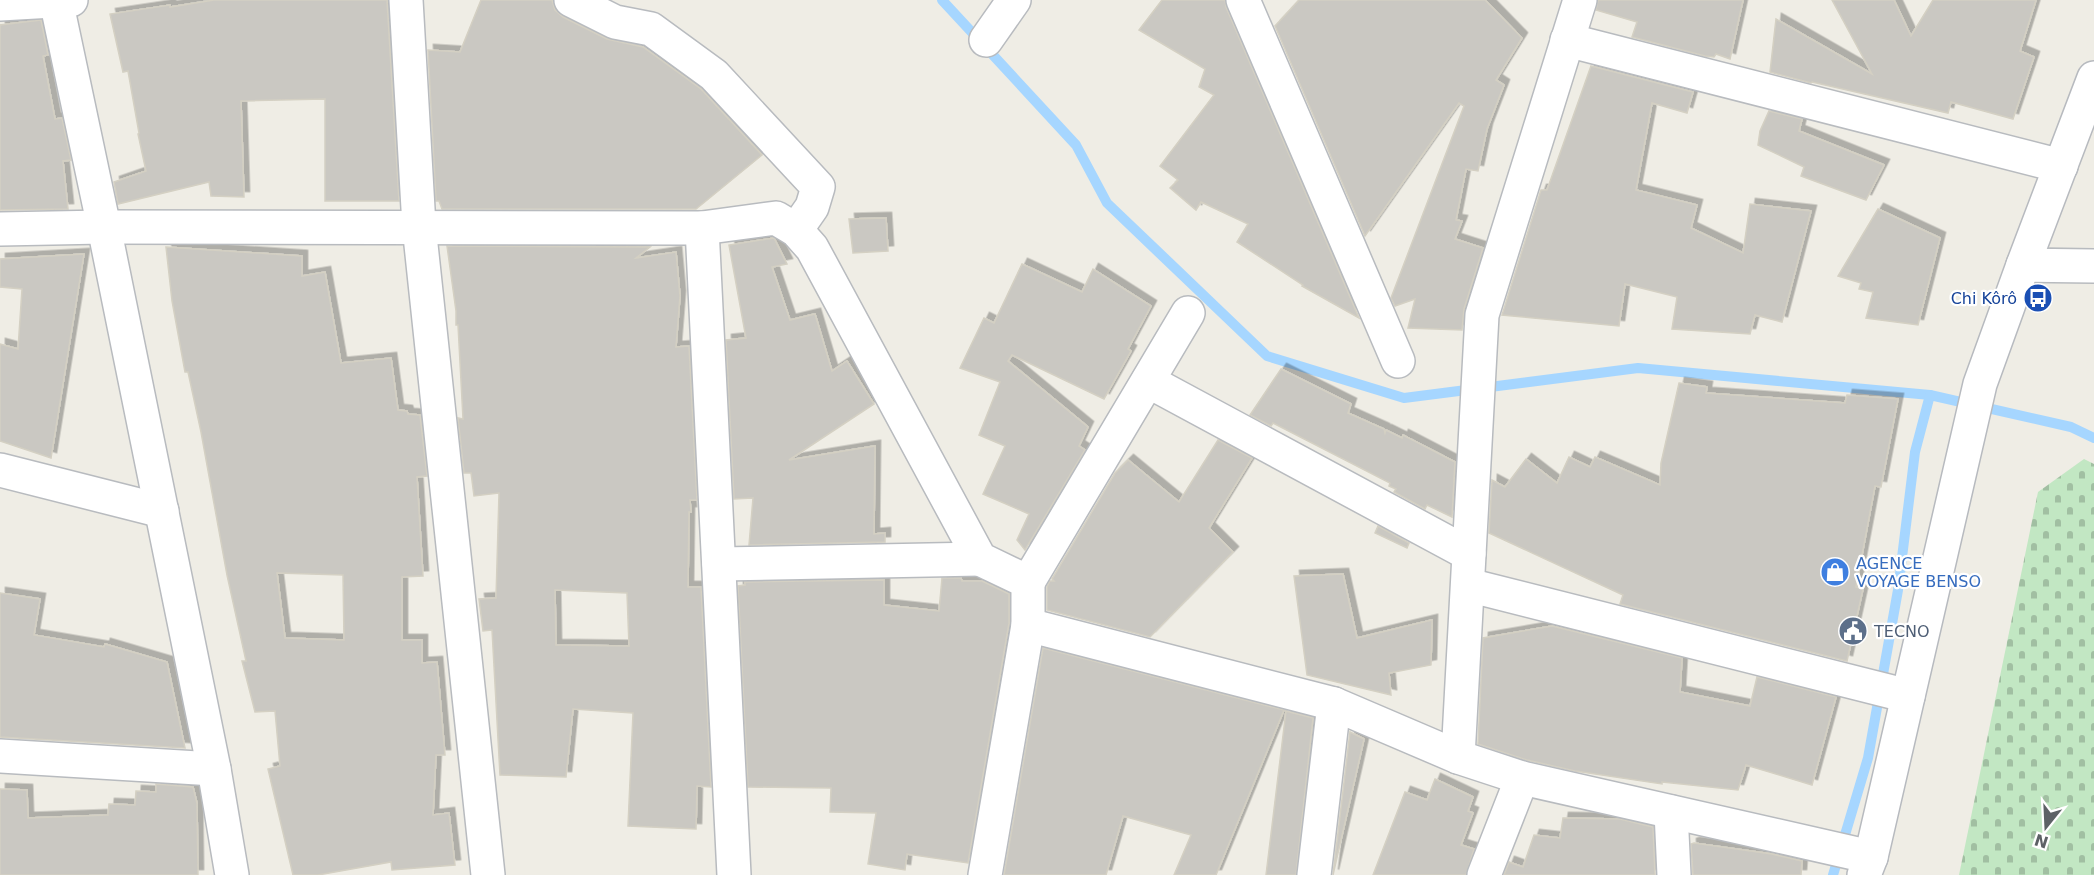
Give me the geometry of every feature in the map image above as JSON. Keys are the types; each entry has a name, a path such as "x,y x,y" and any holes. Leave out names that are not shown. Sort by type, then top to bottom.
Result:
{"street":[{"path":"406,0 419,226 488,875"},
{"path":"571,0 615,22 651,29 714,75 818,187 812,207 796,230"},
{"path":"986,40 1014,0"},
{"path":"1458,757 1482,315 1580,0"},
{"path":"0,4 61,1 104,227 214,769 232,875"},
{"path":"1249,4 1398,361"},
{"path":"1567,40 2061,166"},
{"path":"1028,625 1334,704 1458,757 1522,778 1671,812 1867,866 1980,384 2094,78"},
{"path":"0,229 419,226 702,228 776,218 796,230 812,248 980,559"},
{"path":"702,228 734,875"},
{"path":"2023,265 2094,266"},
{"path":"985,875 1028,625 1028,582 1188,313"},
{"path":"1148,381 1468,570 1908,696"},
{"path":"0,470 162,511"},
{"path":"719,564 980,559 1028,582"},
{"path":"1314,875 1334,704"},
{"path":"0,756 214,769"},
{"path":"1484,875 1522,778"},
{"path":"1671,812 1674,875"}],"green space":[{"path":"2084,459 2094,464 2094,875 1959,875 2038,492"}],"building":[{"path":"214,0 387,0 399,201 325,201 325,99 241,101 244,197 211,196 209,182 118,204 114,182 146,171 128,71 123,72 110,14"},
{"path":"481,0 552,0 555,10 563,17 607,39 643,47 701,89 762,155 696,209 442,209 439,201 436,201 428,50 460,52"},
{"path":"1162,0 1225,0 1359,318 1302,286 1237,242 1248,224 1201,202 1196,210 1170,188 1178,180 1160,166 1214,95 1199,87 1205,69 1139,30"},
{"path":"1299,0 1485,0 1522,38 1496,80 1504,85 1487,129 1478,171 1466,169 1456,220 1462,221 1455,239 1483,248 1464,309 1462,330 1408,328 1415,299 1395,306 1391,298 1464,106 1459,103 1365,236 1275,26"},
{"path":"1598,0 1743,0 1730,59 1716,54 1714,57 1705,56 1632,37 1637,22 1596,10"},
{"path":"1832,0 1894,0 1911,36 1933,0 2036,0 2020,51 2034,57 2013,119 1951,102 1948,113 1770,72 1776,19 1872,74"},
{"path":"41,20 48,55 43,56 55,119 62,118 71,160 63,161 68,209 0,210 0,25"},
{"path":"1591,66 1693,92 1687,113 1652,103 1636,190 1697,205 1691,228 1743,253 1750,204 1811,211 1782,322 1755,315 1750,334 1672,329 1677,297 1625,284 1619,326 1502,315 1541,190 1547,190"},
{"path":"1769,111 1802,119 1799,131 1884,165 1866,200 1801,176 1804,167 1758,145 1760,131"},
{"path":"1878,209 1940,238 1918,325 1866,318 1873,292 1859,289 1861,283 1838,276"},
{"path":"886,218 888,251 853,253 849,219"},
{"path":"774,238 787,264 772,267 790,320 815,314 832,371 847,361 874,404 789,460 875,446 874,534 885,533 885,542 749,545 753,498 734,499 726,340 746,338 729,245"},
{"path":"447,246 650,247 636,258 676,252 680,296 676,347 689,346 697,500 690,500 688,587 701,587 711,787 697,786 696,829 628,826 633,713 573,709 566,777 500,775 492,630 483,631 479,599 496,598 499,493 474,496 471,473 464,473 458,418 463,419 456,311","holes":["555,590 627,593 629,646 556,645"]},
{"path":"166,247 302,256 302,276 325,272 341,363 391,358 398,410 420,415 427,476 417,477 423,576 402,577 402,640 422,640 422,663 437,662 445,755 436,755 433,815 449,813 455,865 392,870 391,862 318,875 293,875 268,769 280,766 275,711 255,712 242,661 246,661 227,575 201,432 188,372 185,372 172,301","holes":["277,573 343,575 344,640 285,638"]},
{"path":"84,254 51,458 0,441 0,344 18,349 22,289 0,287 0,259"},
{"path":"1022,264 1082,292 1093,269 1151,306 1128,349 1131,351 1104,399 1012,355 1008,361 1088,427 1079,446 1085,450 1025,550 1017,540 1029,514 983,494 1005,446 979,435 1000,382 960,368 984,318 994,323"},
{"path":"1281,369 1351,404 1348,413 1384,429 1385,433 1386,430 1402,438 1403,435 1455,462 1452,517 1427,505 1425,509 1394,492 1396,489 1389,486 1390,483 1273,423 1271,426 1250,415"},
{"path":"1679,383 1707,387 1706,393 1845,403 1847,395 1898,399 1881,487 1875,486 1856,587 1863,589 1847,661 1620,604 1623,595 1489,533 1492,480 1505,487 1526,459 1557,483 1569,457 1590,467 1595,457 1660,485 1661,463"},
{"path":"1218,440 1252,458 1209,528 1233,552 1150,637 1047,610 1047,587 1050,581 1054,581 1052,579 1115,473 1128,460 1179,502"},
{"path":"1378,526 1409,543 1407,548 1375,533"},
{"path":"1343,574 1357,638 1432,620 1431,665 1389,673 1391,695 1307,675 1294,576"},
{"path":"942,578 982,581 1009,594 1009,623 968,863 907,854 905,870 868,864 876,813 830,812 831,788 748,787 738,586 745,585 745,582 884,580 884,605 939,611"},
{"path":"0,593 40,599 34,635 104,647 105,644 167,662 185,748 0,737"},
{"path":"1552,626 1682,658 1680,692 1750,706 1757,677 1836,697 1812,785 1746,765 1738,790 1662,782 1662,784 1575,771 1527,760 1478,744 1483,638"},
{"path":"1043,648 1284,710 1216,875 1174,875 1191,835 1123,816 1106,875 1004,875"},
{"path":"1286,711 1313,718 1296,875 1266,875"},
{"path":"1350,732 1364,739 1333,875"},
{"path":"1435,779 1473,797 1468,811 1473,813 1461,845 1474,849 1466,875 1373,875 1405,792 1427,800"},
{"path":"156,784 193,787 197,803 198,875 0,875 0,789 27,790 28,818 108,815 109,804 135,805 136,791 156,792"},
{"path":"1563,818 1620,819 1653,827 1655,875 1504,875 1509,862 1523,867 1534,835 1560,838"},
{"path":"1691,844 1772,854 1802,861 1801,875 1693,875"}],"waterway":[{"path":"942,0 1076,145 1107,203 1267,356 1404,398 1638,368 1930,395 2071,427 2094,438"},
{"path":"1833,875 1868,758 1898,590 1915,452 1930,395"}],"place":[{"name":"Chi Kôrô","path":"2038,298"},
{"name":"AGENCE VOYAGE BENSO","path":"1835,572"},
{"name":"TECNO","path":"1853,631"}]}
